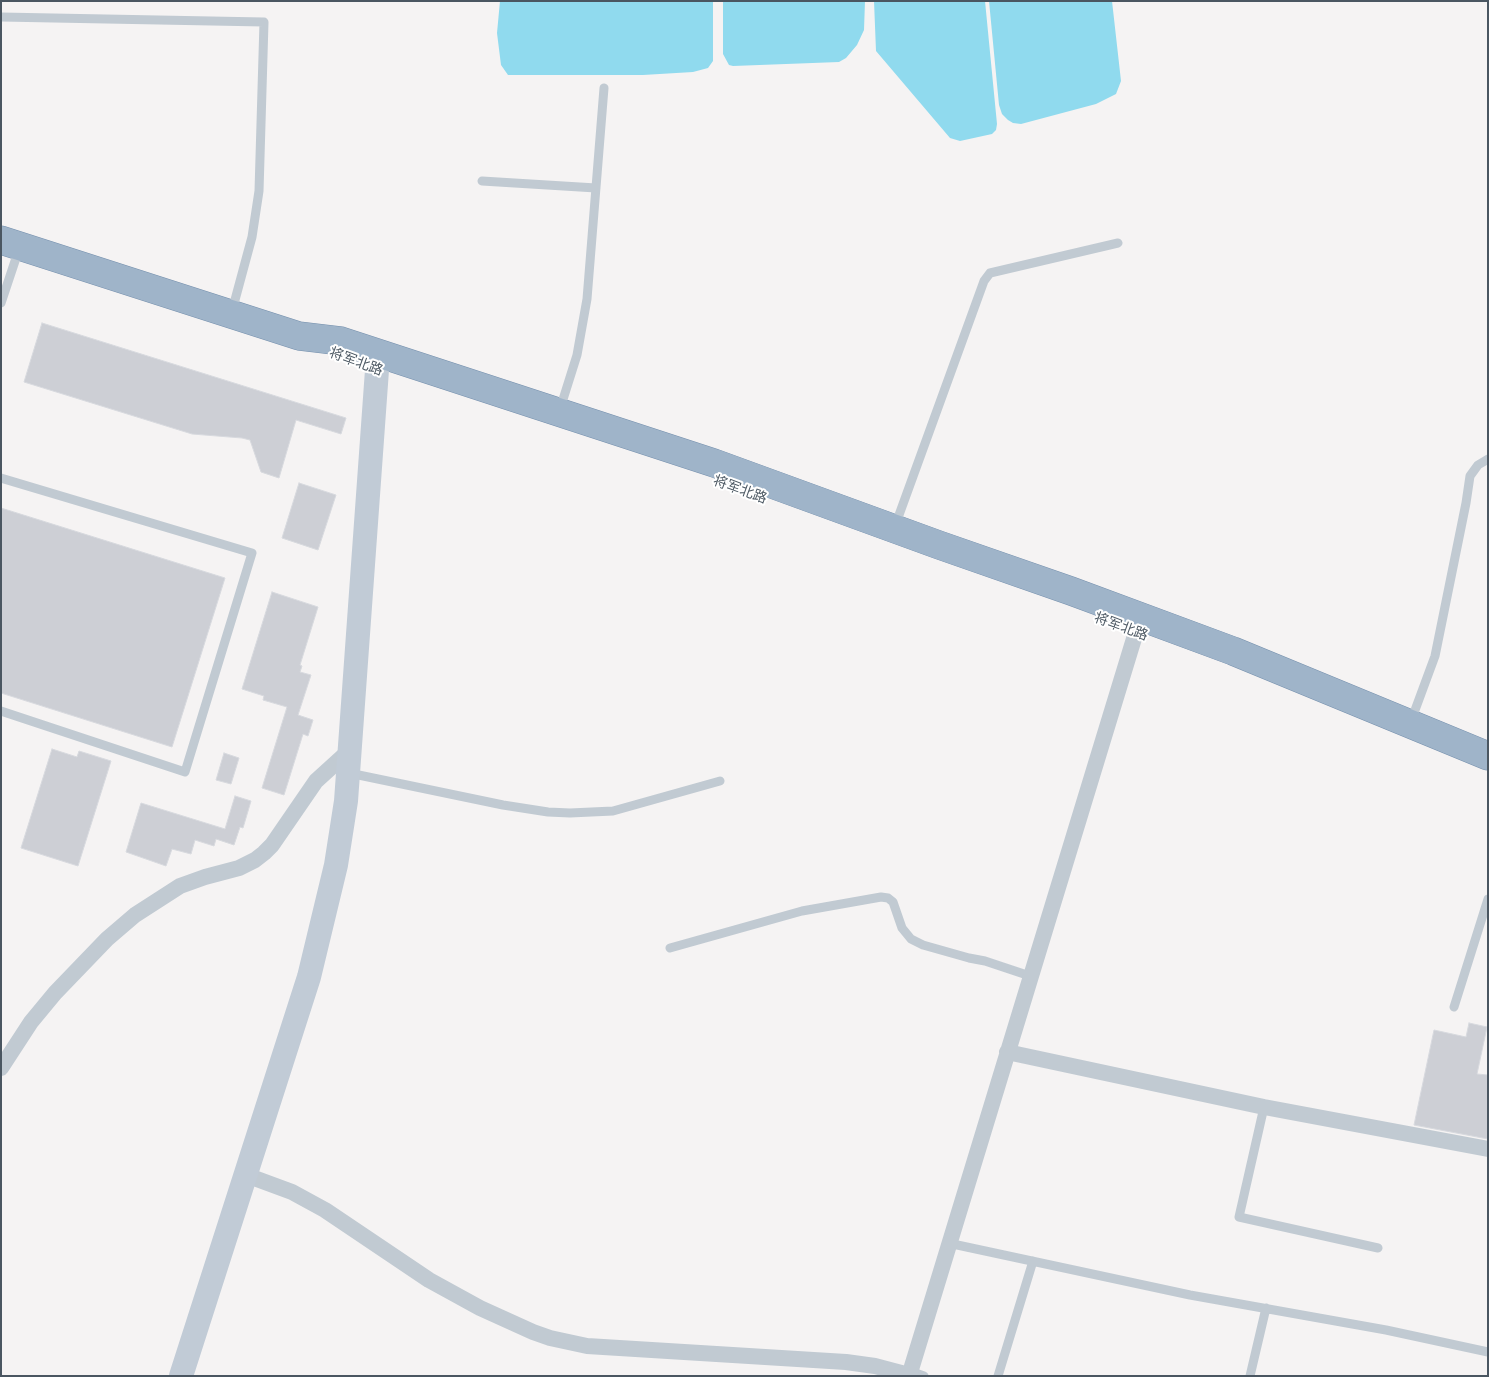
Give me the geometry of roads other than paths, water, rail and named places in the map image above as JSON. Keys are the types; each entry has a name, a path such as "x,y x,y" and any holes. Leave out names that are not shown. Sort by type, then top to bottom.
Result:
{"highway":[{"path":"7,245 299,336"},
{"name":"将军北路","path":"299,336 341,341 714,463 894,529 1071,590 1233,651 1488,756"},
{"name":"将军北路","path":"299,336 336,356 709,479 1136,632 1227,666 1488,774"}],"main road":[{"path":"181,1376 309,976 343,829 377,370"}],"street":[{"path":"246,1175 292,1192 325,1210 429,1280 472,1303 550,1338 587,1346 846,1362 913,1374 948,1243 1136,632"},
{"path":"1,1068 31,1022 55,993 107,939 135,915 180,886 239,868 264,853 272,845 316,781 349,762"},
{"path":"1007,1052 1264,1107 1488,1149"}],"lane":[{"path":"1,18 264,22 259,191 252,237 232,314"},
{"path":"559,412 577,355 585,319 604,88"},
{"path":"482,181 596,188"},
{"path":"894,529 984,281 990,273 1118,244"},
{"path":"1,303 7,245"},
{"path":"1410,724 1435,656 1470,476 1478,465 1488,459"},
{"path":"1,478 252,552 185,772 1,711"},
{"path":"349,762 503,805 562,813 613,811 720,781"},
{"path":"670,948 802,911 881,897 888,898 893,902 902,928 911,939 923,945 985,961 1030,976"},
{"path":"1454,1007 1488,899"},
{"path":"1264,1107 1239,1217 1378,1248"},
{"path":"948,1243 1190,1295 1386,1330 1488,1352"},
{"path":"998,1376 1033,1261"},
{"path":"1250,1376 1266,1308"}],"water":[{"path":"500,1 713,1 713,61 708,68 693,72 643,75 508,75 501,65 497,33"},
{"path":"723,1 865,1 864,30 857,45 846,58 839,62 733,66 729,65 723,54"},
{"path":"874,1 985,1 997,124 996,130 992,134 960,141 950,138 876,51"},
{"path":"989,1 1112,1 1121,81 1116,94 1096,104 1021,124 1008,120 1002,114 999,105"}]}
